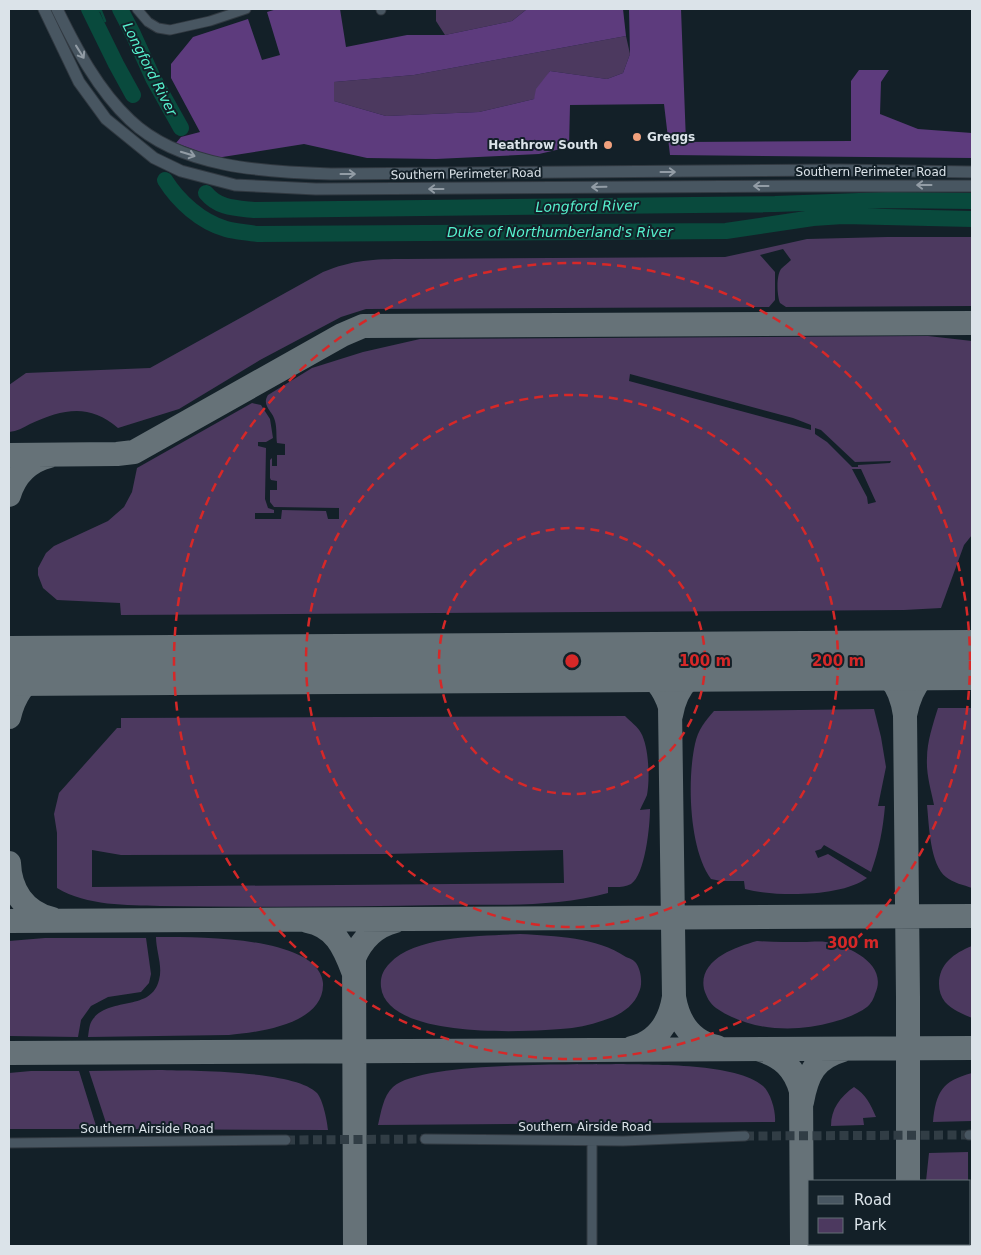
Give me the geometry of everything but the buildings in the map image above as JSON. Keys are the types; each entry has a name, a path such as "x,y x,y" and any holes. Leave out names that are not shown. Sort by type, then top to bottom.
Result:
{"street":[{"name":"Southern Perimeter Road","path":"44,9 79,82 106,119 154,158 181,171 235,185 316,189 972,186"},
{"name":"Southern Perimeter Road","path":"57,9 71,38 95,77 116,106 130,121 144,132 178,151 211,161 248,168 280,173 331,174 840,170 972,172"},
{"path":"137,9 148,22 158,28 173,29 210,21 246,9"},
{"name":"Southern Airside Road","path":"425,1139 623,1141 745,1136"},
{"name":"Southern Airside Road","path":"9,1142 286,1140"},
{"path":"592,1141 592,1246"}],"green space":[{"path":"436,9 527,9 512,21 445,35 436,21"},
{"path":"626,36 630,54 623,73 607,79 550,71 534,99 479,112 386,116 334,101 334,82 414,75"},
{"path":"972,237 972,306 786,307 780,303 778,281 779,272 791,260 783,249 760,255 775,272 775,300 769,307 366,309 341,317 260,360 179,409 118,428 97,415 76,411 65,412 9,432 9,385 26,373 150,368 323,272 354,263 394,259 725,257 807,239"},
{"path":"928,336 972,341 972,535 964,545 941,608 904,610 121,615 120,603 57,600 43,588 38,575 38,568 46,553 54,546 108,521 124,507 132,492 137,468 252,403 261,405 270,419 273,438 266,442 258,442 258,446 266,448 265,499 268,508 274,510 274,513 255,513 255,519 281,519 282,510 326,511 328,519 339,519 339,508 274,507 270,502 270,490 277,490 277,481 270,478 270,460 272,458 272,466 277,466 277,455 285,455 285,444 277,443 274,417 267,405 266,399 268,395 312,368 363,352 420,339","holes":["630,374 793,418 811,425 811,430 629,381","815,428 821,430 855,462 891,461 890,463 852,467 827,442 815,434","852,469 861,469 876,502 868,504 867,497"]},
{"path":"938,708 972,708 972,888 946,877 937,864 931,844 927,805 934,805 928,776 927,752"},
{"path":"874,709 886,767 878,806 885,806 883,823 871,872 824,845 821,849 815,851 818,858 828,854 867,878 842,889 808,894 758,892 745,889 744,881 711,879 698,850 694,833 691,776 696,739 702,726 714,711"},
{"path":"625,716 641,733 646,746 649,772 648,789 640,810 650,809 648,838 643,861 636,879 631,884 620,887 608,887 608,893 588,898 546,903 504,905 160,906 107,903 81,898 57,888 57,833 54,814 59,793 117,728 121,728 121,718","holes":["92,850 121,855 387,854 563,850 564,883 92,887"]},
{"path":"520,934 589,941 614,950 631,959 638,966 641,977 641,985 637,996 632,1004 621,1013 588,1025 553,1030 496,1031 434,1025 408,1017 389,1004 381,987 384,971 390,963 416,947 452,939"},
{"path":"156,937 229,939 283,949 303,957 318,970 323,983 321,997 314,1008 302,1017 273,1028 257,1031 229,1035 88,1037 93,1019 101,1012 139,1000 155,990 160,975"},
{"path":"45,938 146,938 151,974 149,983 141,992 108,997 91,1006 81,1020 78,1037 9,1036 9,941"},
{"path":"757,941 826,942 855,952 872,965 876,974 878,983 873,999 867,1007 851,1016 818,1026 803,1028 773,1028 729,1016 714,1006 707,997 704,989 704,979 707,970 720,956"},
{"path":"972,946 972,1018 954,1010 945,1002 940,994 939,984 942,971 949,960 959,952"},
{"path":"673,1065 715,1069 751,1078 766,1089 771,1098 775,1122 378,1125 387,1095 393,1087 409,1079 434,1073 501,1066"},
{"path":"159,1070 242,1073 288,1080 305,1085 319,1096 328,1130 108,1129 89,1071"},
{"path":"79,1071 97,1129 9,1129 9,1073"},
{"path":"972,1073 972,1121 933,1122 936,1103 942,1089 954,1080"},
{"path":"854,1087 862,1093 876,1117 863,1118 864,1125 831,1126 831,1120 837,1104"},
{"path":"968,1152 968,1180 926,1180 929,1153"}],"shaded area":[{"path":"277,9 340,9 346,47 407,35 445,35 512,21 527,9 623,9 626,36 414,75 334,82 334,101 386,116 479,112 534,99 536,89 550,71 607,79 623,73 630,54 629,9 681,9 686,142 851,141 851,81 859,70 889,70 881,82 880,114 918,129 972,133 972,158 670,155 664,104 570,105 569,147 539,154 436,159 367,158 304,144 216,158 176,143 181,137 200,132 171,78 171,64 193,37 248,19 262,60 280,55 267,12"}],"waterway":[{"name":"Duke of Northumberland's River","path":"89,9 133,95"},
{"path":"94,9 101,11 105,21"},
{"name":"Longford River","path":"120,9 153,78 181,128"},
{"name":"Duke of Northumberland's River","path":"165,180 176,196 199,216 217,226 257,234 726,231 813,218 843,216 972,219"},
{"name":"Longford River","path":"206,193 221,204 234,208 254,210 775,204 888,200 972,201"}],"taxiway":[{"path":"9,455 117,454 134,452 342,335 363,326 972,323"},
{"path":"9,495 15,481 29,465 49,456"},
{"path":"905,715 912,693 922,677 938,666 960,660"},
{"path":"671,715 678,694 689,678 705,668 726,661"},
{"path":"853,661 883,672 889,678 899,693 905,715 908,1180"},
{"path":"574,663 618,664 644,672 654,679 663,691 670,707 674,997 666,1023 661,1030 649,1041 632,1048"},
{"path":"9,717 15,699 24,686 35,677 47,671 61,668 110,667 110,665"},
{"path":"9,863 12,882 20,899 34,911 52,919"},
{"path":"9,921 972,916"},
{"path":"307,921 325,928 337,939 353,971"},
{"path":"355,1246 354,958 370,934 381,926 395,921"},
{"path":"674,997 679,1014 687,1029 700,1040 717,1047"},
{"path":"9,1053 972,1048"},
{"path":"760,1050 775,1056 786,1064 795,1076 801,1091 802,1246"},
{"path":"802,1102 807,1083 814,1068 833,1053 843,1050"}],"runway":[{"path":"9,666 972,660"}],"tunnel":[{"path":"745,1136 969,1135"},
{"path":"286,1140 425,1139"}],"place":[{"name":"Greggs","path":"637,137"},
{"name":"Heathrow South","path":"608,145"}]}
